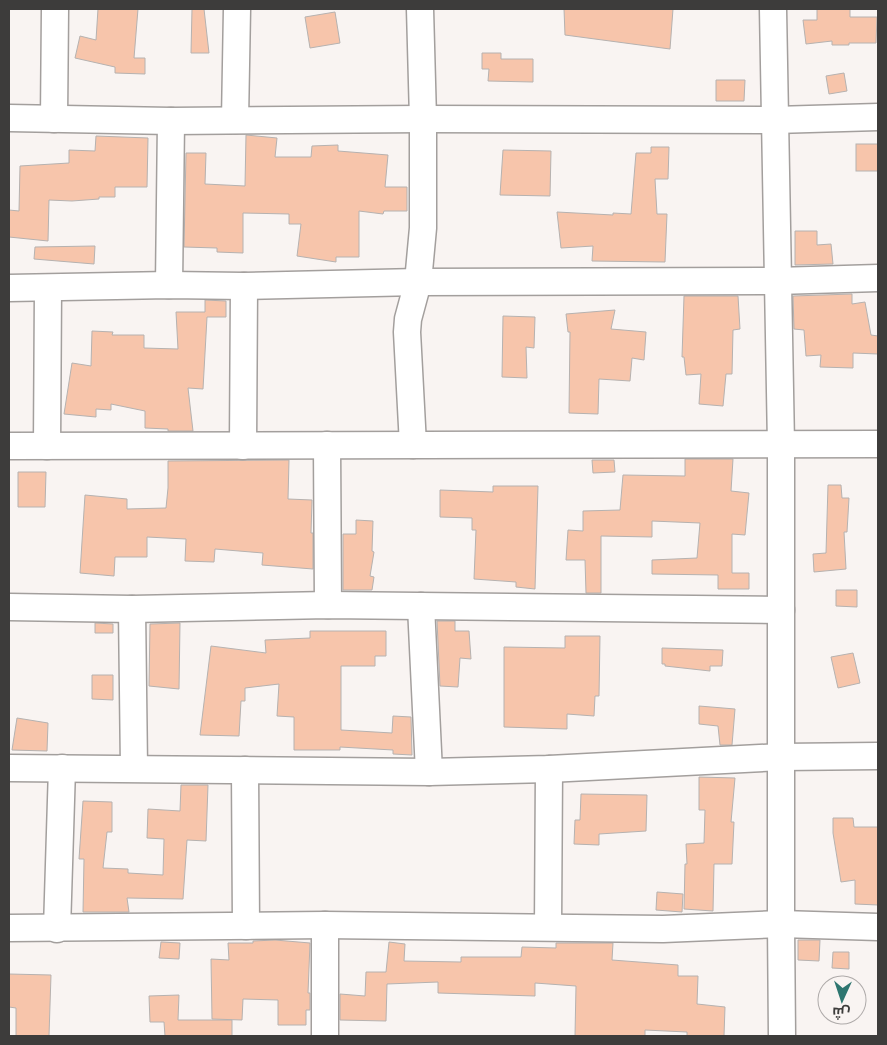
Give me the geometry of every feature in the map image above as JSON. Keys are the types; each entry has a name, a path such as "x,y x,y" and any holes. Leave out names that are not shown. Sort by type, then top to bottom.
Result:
{"street":[{"path":"54,119 55,9"},
{"path":"235,120 237,9"},
{"path":"413,445 407,332 408,320 418,282 423,228 424,119 420,9"},
{"path":"773,9 781,445 782,1036"},
{"path":"9,118 171,121 424,119 775,120 878,117"},
{"path":"169,285 171,121"},
{"path":"9,288 418,282 777,281 878,278"},
{"path":"243,446 244,286"},
{"path":"47,446 48,288"},
{"path":"9,446 878,444"},
{"path":"327,445 328,605"},
{"path":"9,607 132,609 328,605 781,610"},
{"path":"421,606 429,772"},
{"path":"132,609 134,768"},
{"path":"9,768 429,772 549,769 874,753"},
{"path":"56,929 62,768"},
{"path":"548,927 549,769"},
{"path":"245,770 246,926"},
{"path":"9,928 325,926 548,927 663,930 781,924 878,927"},
{"path":"325,926 325,1036"}],"building":[{"path":"98,9 138,9 134,58 145,58 145,74 115,73 115,67 75,58 80,36 96,40"},
{"path":"192,9 204,9 209,53 191,53"},
{"path":"564,9 673,9 670,49 565,35"},
{"path":"817,9 850,9 850,17 877,17 876,43 832,45 832,41 806,44 803,20 817,20"},
{"path":"335,12 340,43 310,48 305,17"},
{"path":"482,53 501,53 501,59 533,59 533,82 488,81 489,69 482,69"},
{"path":"844,73 847,91 829,94 826,76"},
{"path":"716,80 745,80 744,101 716,101"},
{"path":"246,135 277,138 275,157 311,157 312,146 338,145 338,151 388,155 385,187 407,187 407,211 384,211 383,214 359,211 359,257 336,257 336,262 297,256 301,224 289,224 289,214 243,213 243,253 217,252 217,248 184,247 186,153 206,153 205,184 245,186"},
{"path":"96,136 148,138 147,187 115,187 115,197 72,201 49,200 48,241 9,237 9,210 19,211 20,166 69,163 69,150 95,151"},
{"path":"856,144 878,144 878,171 856,171"},
{"path":"651,147 669,147 668,179 655,179 657,214 667,214 665,262 592,261 593,246 561,248 557,212 631,214 636,153 651,153"},
{"path":"503,150 551,151 550,196 500,195"},
{"path":"795,231 817,231 817,245 831,244 833,264 795,265"},
{"path":"95,246 94,264 34,259 35,247"},
{"path":"852,294 852,304 865,302 871,335 878,336 878,354 853,353 853,368 820,367 821,355 806,356 804,330 794,329 793,296"},
{"path":"684,296 738,296 740,329 733,330 732,374 726,374 723,406 699,404 701,374 686,375 684,357 682,357"},
{"path":"205,300 226,301 226,317 207,317 203,389 188,388 193,431 168,431 168,429 145,428 145,411 111,404 111,410 96,409 96,417 64,414 72,363 91,366 92,331 113,332 112,335 144,335 144,348 178,349 176,312 205,312"},
{"path":"615,310 611,329 646,332 644,360 632,358 630,381 599,379 598,414 569,413 570,332 568,332 566,314"},
{"path":"503,316 535,317 534,348 526,347 527,378 502,377"},
{"path":"685,459 733,459 731,491 749,493 745,535 732,534 732,573 749,573 749,589 718,589 718,575 652,574 652,560 697,558 700,523 652,521 652,537 601,536 601,593 586,593 585,560 566,560 568,530 583,531 583,511 620,510 623,475 685,476"},
{"path":"289,460 288,499 312,500 313,569 262,565 263,553 215,549 214,562 185,561 186,539 147,537 147,557 115,557 114,576 80,573 85,495 127,499 127,509 166,508 168,461"},
{"path":"592,460 614,460 615,472 593,473"},
{"path":"18,472 46,472 45,507 18,507"},
{"path":"828,485 841,485 842,498 849,498 847,532 844,532 846,569 814,572 813,554 826,553"},
{"path":"493,486 538,486 535,589 516,587 516,582 474,579 476,530 472,530 472,518 440,517 440,490 493,492"},
{"path":"356,520 373,521 372,551 374,552 370,576 374,577 372,590 343,590 343,534 356,534"},
{"path":"836,590 857,590 857,607 836,606"},
{"path":"437,621 455,621 455,631 469,631 471,659 460,658 458,687 440,686"},
{"path":"95,623 113,624 113,633 95,633"},
{"path":"180,623 179,689 149,686 150,624"},
{"path":"310,631 386,631 386,656 375,656 375,666 341,666 341,730 392,733 393,716 411,717 412,755 393,754 393,750 340,747 340,750 294,750 294,717 277,716 279,684 245,688 245,701 241,701 239,736 200,735 211,646 266,653 265,640 310,638"},
{"path":"565,636 600,636 599,696 595,696 594,716 567,714 567,729 504,727 504,647 565,648"},
{"path":"662,648 723,650 722,666 710,666 710,671 665,666 665,664 662,664"},
{"path":"853,653 860,683 838,688 831,657"},
{"path":"92,675 113,675 113,700 92,699"},
{"path":"699,706 735,709 732,745 720,745 718,726 699,724"},
{"path":"17,718 48,723 47,751 12,750"},
{"path":"699,777 735,778 731,822 734,822 732,864 714,864 713,911 684,909 685,864 687,864 686,844 704,843 705,810 699,810"},
{"path":"181,785 208,785 206,841 187,840 183,899 127,898 129,912 83,912 84,859 79,859 83,801 112,802 112,832 107,832 103,868 128,869 128,873 163,875 164,839 147,838 148,809 180,811"},
{"path":"581,794 647,795 646,831 599,834 599,845 574,844 575,820 580,820"},
{"path":"833,818 853,818 854,827 878,827 878,905 855,904 855,880 841,882 833,833"},
{"path":"657,892 683,894 682,912 656,910"},
{"path":"275,940 310,943 308,993 310,993 310,1010 306,1010 306,1025 278,1025 278,1000 243,999 242,1020 212,1019 211,959 229,960 228,943 253,943 253,941"},
{"path":"798,940 820,940 819,961 798,960"},
{"path":"161,942 180,943 179,959 159,958"},
{"path":"389,942 405,944 404,961 461,962 461,957 521,957 522,947 556,948 556,943 613,943 612,960 678,965 678,976 698,976 697,1004 725,1007 724,1036 687,1036 687,1032 645,1030 645,1036 575,1036 576,986 535,983 535,996 438,993 438,982 387,984 386,1021 340,1020 340,994 365,996 366,972 386,972"},
{"path":"833,952 849,952 849,969 832,968"},
{"path":"9,974 51,975 49,1036 16,1036 16,1008 9,1007"},
{"path":"179,995 178,1020 232,1020 232,1036 165,1036 164,1022 150,1022 149,996"}]}
